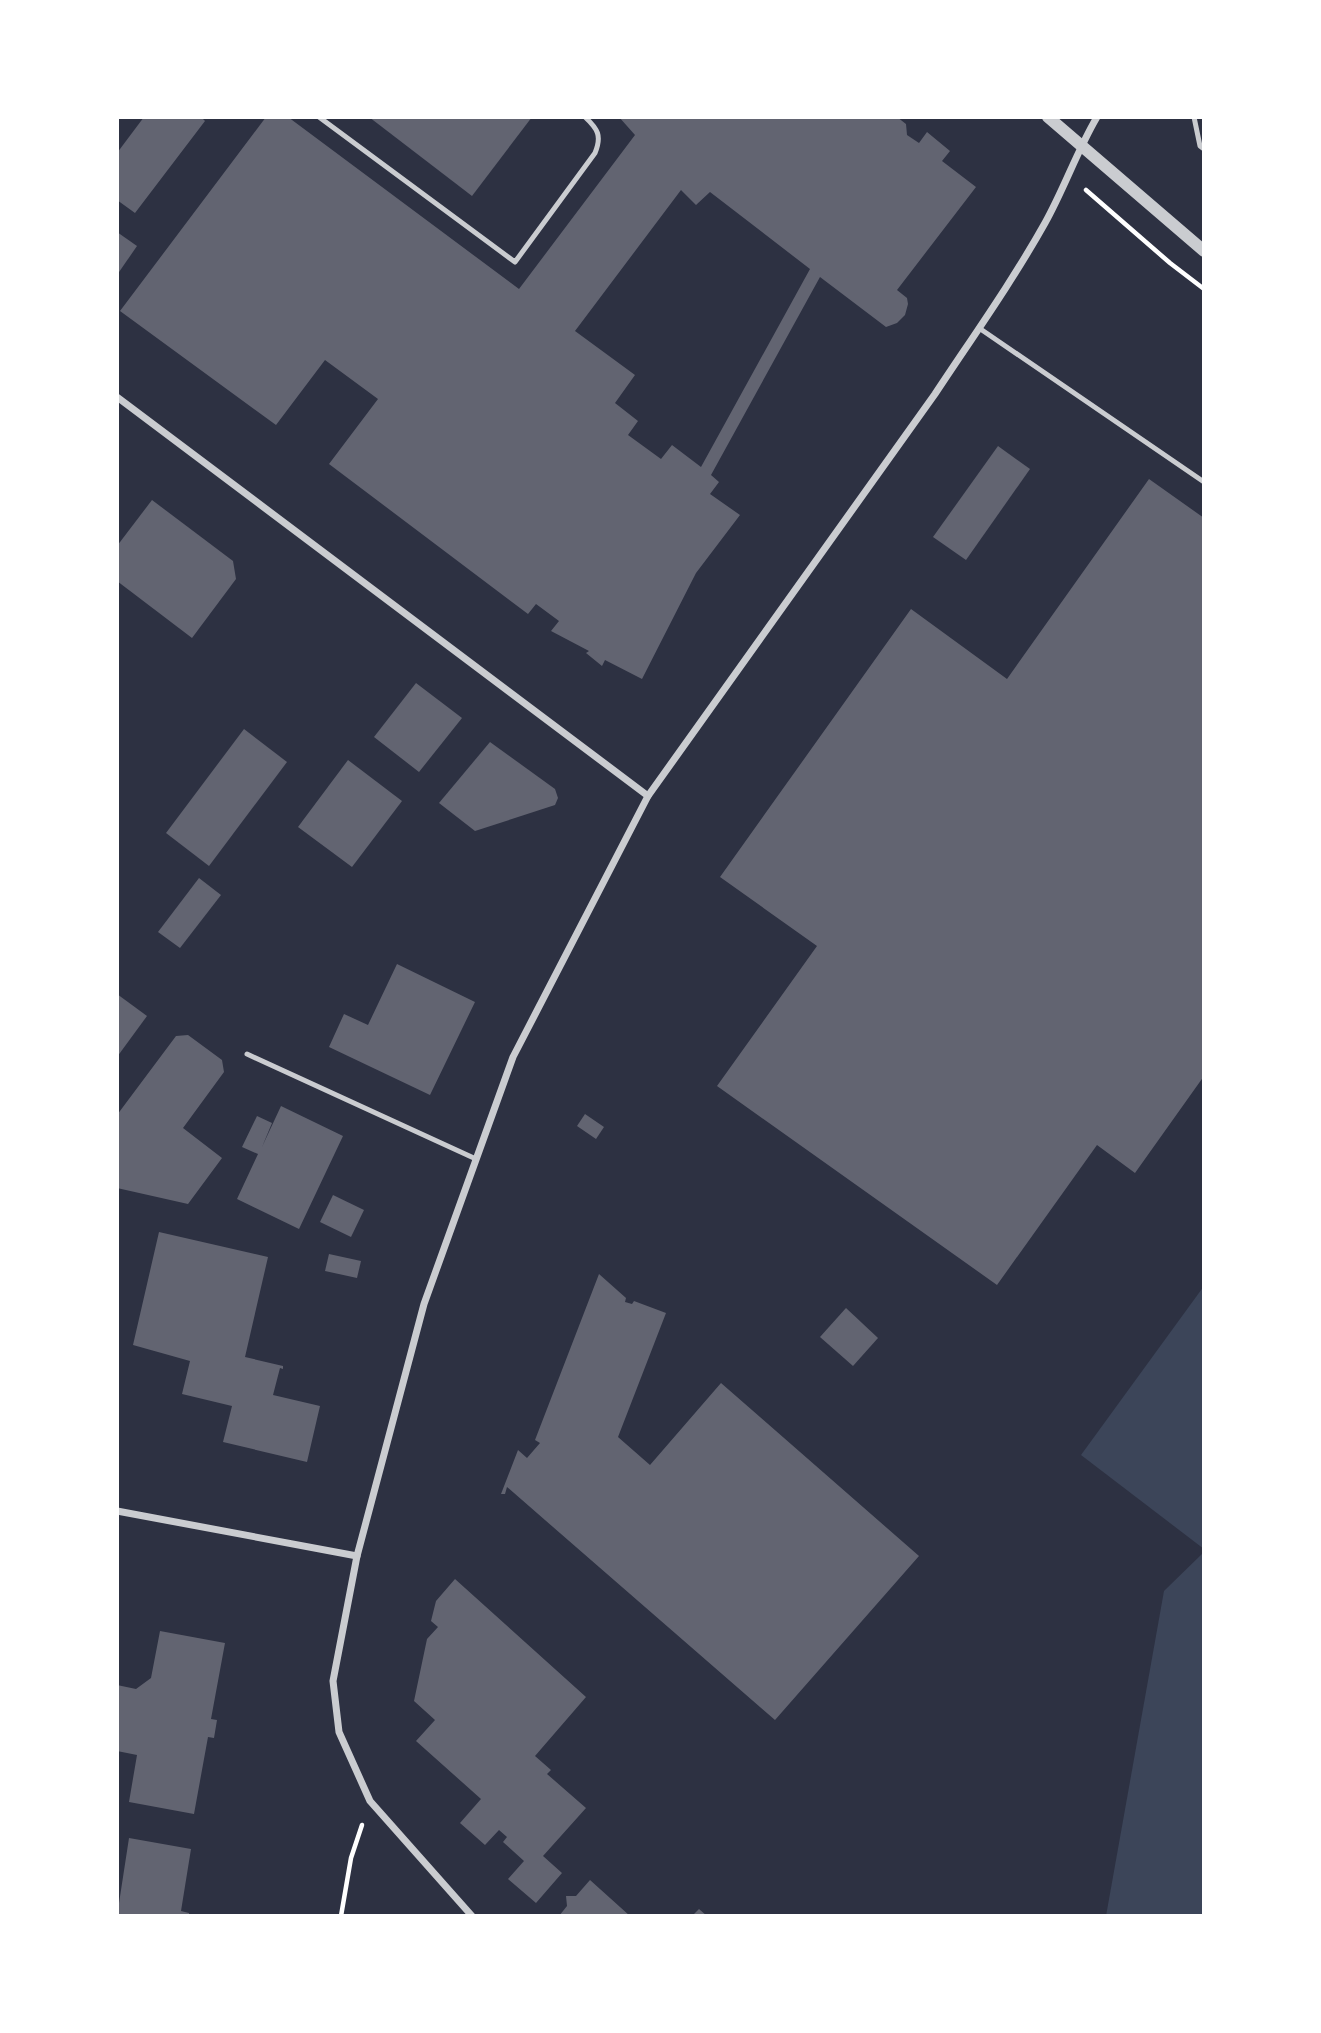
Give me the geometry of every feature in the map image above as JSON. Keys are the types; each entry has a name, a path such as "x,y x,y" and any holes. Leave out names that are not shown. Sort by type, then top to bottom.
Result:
{"street":[{"path":"1048,117 1204,251"},
{"path":"472,1916 370,1801 339,1732 333,1681 357,1556 424,1304 513,1057 648,796 935,394 979,328 1044,225 1097,117"},
{"path":"117,397 648,796"},
{"path":"117,1511 357,1556"}],"lane":[{"path":"319,117 515,262 595,152 599,142 597,127 585,117"},
{"path":"1194,117 1200,146 1204,149"},
{"path":"979,328 1204,482"},
{"path":"247,1054 476,1159"}],"path":[{"path":"1068,173 1170,263 1204,289"},
{"path":"341,1916 351,1858 370,1801"}],"shaded area":[{"path":"1204,1286 1204,1549 1081,1455"},
{"path":"1204,1552 1204,1916 1106,1916 1164,1591"}],"building":[{"path":"144,117 201,117 205,121 135,213 117,200 117,153"},
{"path":"266,117 288,117 519,289 635,135 619,117 897,117 906,124 907,135 919,143 927,132 950,151 942,161 976,187 897,290 907,298 908,304 905,315 897,323 886,327 820,277 711,475 719,482 710,494 740,515 696,573 642,679 605,660 602,666 586,653 589,651 551,631 559,621 536,604 528,614 329,464 378,399 325,360 276,425 120,311","holes":["681,190 696,205 710,192 810,269 701,467 672,445 661,459 628,435 638,421 615,403 635,375 575,331"]},
{"path":"369,117 532,117 472,196"},
{"path":"117,232 137,246 117,275"},
{"path":"998,446 1030,469 966,560 933,537"},
{"path":"1149,479 1204,518 1204,1076 1135,1173 1097,1145 997,1285 717,1086 817,946 720,877 911,609 1007,679"},
{"path":"152,500 233,561 236,579 192,638 117,581 117,546"},
{"path":"416,683 462,718 419,772 374,737"},
{"path":"244,729 287,762 209,866 166,833"},
{"path":"490,742 555,789 558,798 555,805 475,831 439,803"},
{"path":"348,760 402,801 352,867 298,827"},
{"path":"199,878 221,895 180,948 158,932"},
{"path":"397,964 475,1002 430,1095 329,1047 344,1014 368,1025"},
{"path":"117,994 147,1016 117,1057"},
{"path":"188,1035 222,1060 224,1072 183,1128 222,1158 188,1204 117,1188 117,1115 176,1036"},
{"path":"281,1106 343,1136 299,1229 237,1199 258,1154 242,1147 257,1116 272,1123 262,1147"},
{"path":"585,1114 604,1127 596,1139 577,1126"},
{"path":"333,1195 364,1210 351,1237 320,1222"},
{"path":"159,1232 268,1257 245,1357 283,1366 283,1369 280,1368 273,1395 320,1406 307,1462 223,1442 232,1406 182,1394 190,1361 133,1345"},
{"path":"329,1254 361,1261 357,1278 325,1271"},
{"path":"599,1274 626,1298 625,1302 632,1304 634,1301 666,1313 618,1437 650,1465 721,1383 919,1556 775,1720 507,1487 505,1494 501,1494 518,1450 527,1458 540,1443 535,1440"},
{"path":"846,1308 878,1338 853,1366 820,1337"},
{"path":"455,1579 586,1697 535,1756 551,1770 547,1774 586,1808 543,1856 562,1873 536,1903 508,1879 524,1861 503,1842 507,1837 499,1830 485,1845 460,1823 481,1799 416,1741 435,1720 414,1701 427,1639 438,1627 431,1621 436,1601"},
{"path":"160,1631 225,1643 211,1719 217,1720 214,1738 208,1737 194,1814 129,1802 137,1755 117,1751 117,1685 136,1689 151,1678"},
{"path":"129,1838 191,1849 181,1911 189,1913 189,1916 117,1916"},
{"path":"590,1880 630,1916 559,1916 567,1906 566,1896 576,1896"},
{"path":"699,1909 707,1916 692,1916"}]}
